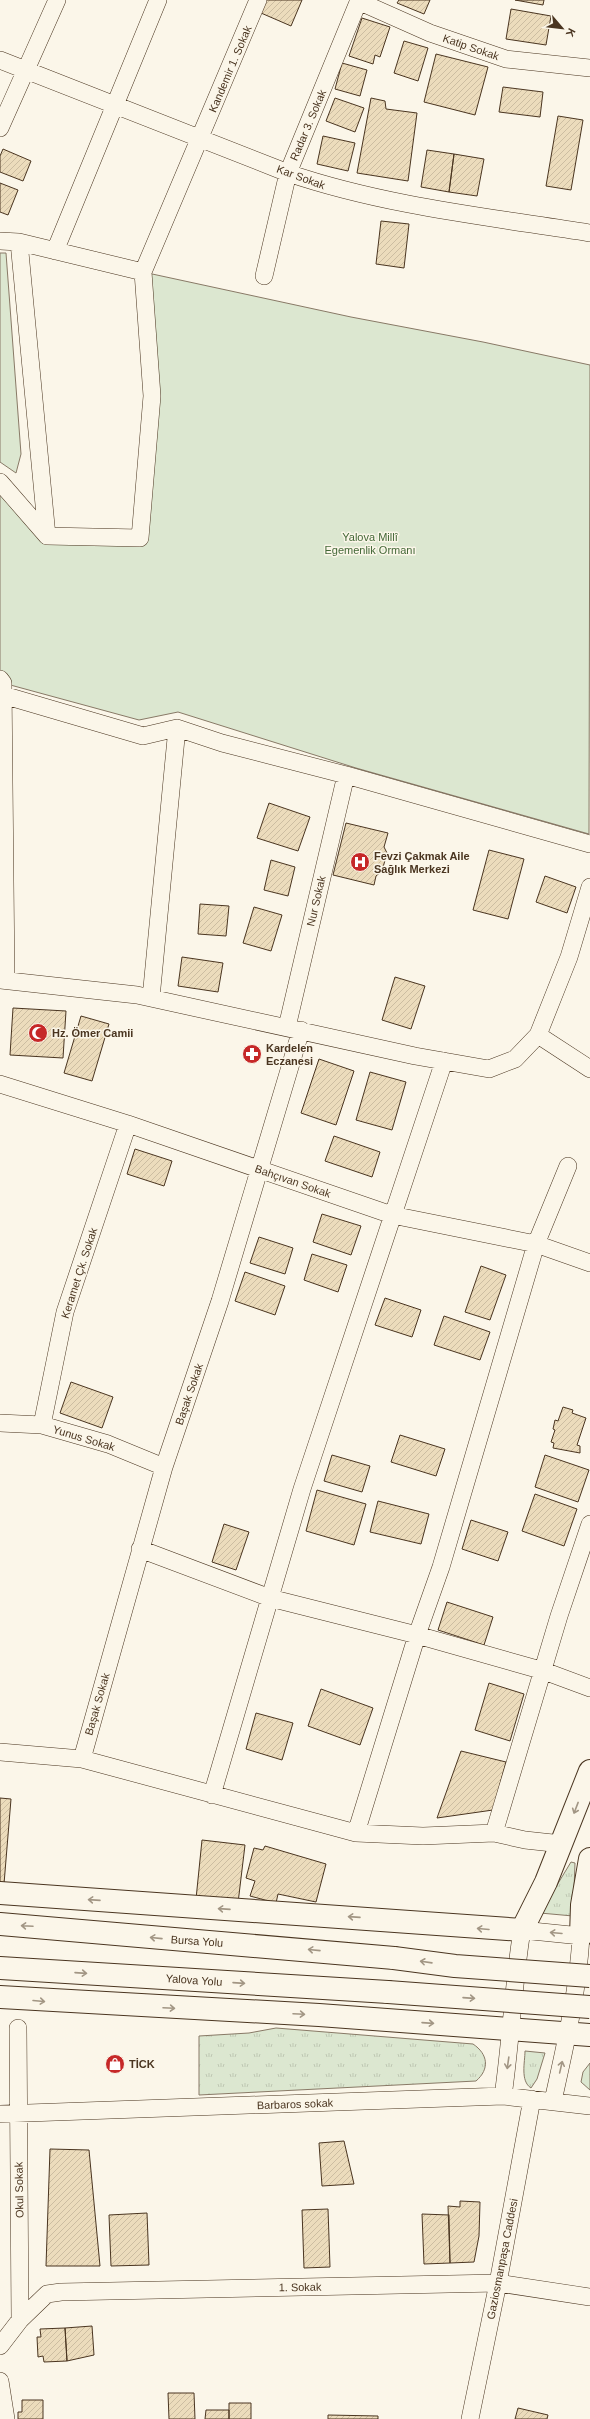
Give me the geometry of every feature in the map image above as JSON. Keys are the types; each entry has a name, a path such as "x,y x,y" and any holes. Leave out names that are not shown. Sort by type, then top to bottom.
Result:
{"main road":[{"path":"0,1894 390,1920 487,1930 522,1930 562,1844 590,1771"},
{"path":"585,1936 582,1905 590,1858"},
{"name":"Bursa Yolu","path":"0,1924 394,1958 455,1966 590,1976"},
{"name":"Yalova Yolu","path":"0,1968 388,1992 590,2007"},
{"path":"0,1997 319,2015 590,2035"}],"street":[{"path":"0,128 58,0"},
{"path":"55,251 113,104 158,0"},
{"name":"Kandemir 1. Sokak","path":"144,272 258,0"},
{"name":"Katip Sokak","path":"359,1 430,33 506,59 590,68"},
{"name":"Radar 3. Sokak","path":"264,276 288,173 359,1"},
{"name":"Kar Sokak","path":"0,60 201,137 288,173 333,188 432,207 590,233"},
{"path":"0,241 19,242 144,272 152,396 140,538 47,536 0,482"},
{"path":"19,242 47,536"},
{"path":"590,844 346,774 222,743 177,728 143,736 1,687 3,979 151,998 444,1061 489,1069 515,1059 538,1035 569,957 590,891"},
{"path":"151,998 177,728"},
{"name":"Nur Sokak","path":"294,1028 346,774"},
{"name":"Başak Sokak","path":"82,1759 164,1468 220,1300 258,1169 294,1028"},
{"path":"538,1035 590,1069"},
{"path":"212,1795 302,1489 444,1061"},
{"name":"Bahçıvan Sokak","path":"0,1084 128,1124 392,1215 536,1244 590,1263"},
{"name":"Keramet Çk. Sokak","path":"42,1425 65,1312 128,1124"},
{"path":"356,1833 417,1635 441,1567 536,1244 568,1166"},
{"name":"Yunus Sokak","path":"0,1423 42,1425 108,1444 164,1468"},
{"path":"494,1833 544,1671 559,1616 590,1524"},
{"path":"140,1549 270,1598 417,1635 544,1671 590,1688"},
{"path":"0,1752 82,1759 356,1833 423,1836 494,1833 525,1840 562,1844"},
{"path":"503,2096 510,2048 513,1991 522,1930 585,1936 568,2033 553,2101"},
{"name":"Okul Sokak","path":"18,2028 20,2320"},
{"name":"Barbaros sokak","path":"0,2114 503,2096 584,2105"},
{"name":"Gaziosmanpaşa Caddesi","path":"470,2419 498,2283 532,2099"},
{"name":"1. Sokak","path":"20,2320 47,2294 61,2292 498,2283 590,2297"},
{"path":"0,2346 20,2320"},
{"path":"0,2380 6,2419"}],"green space":[{"path":"0,253 6,253 21,454 16,473 0,462"},
{"name":"Yalova Millî Egemenlik Ormanı","path":"143,272 351,317 483,342 590,365 589,834 356,768 178,712 139,720 3,683 0,679 0,482 47,536 140,538 152,396"},
{"path":"571,1862 575,1863 573,1916 540,1913"},
{"path":"276,2028 473,2044 482,2052 485,2067 484,2072 476,2081 199,2095 199,2036 249,2033"},
{"path":"525,2051 545,2053 537,2079 531,2088 525,2081 524,2076"},
{"path":"590,2063 590,2090 581,2082 583,2072"}],"building":[{"path":"266,0 302,0 291,26 261,13"},
{"path":"399,0 430,0 424,14 397,3"},
{"path":"515,0 544,0 543,5"},
{"path":"511,9 551,16 546,45 506,39"},
{"path":"362,18 390,27 380,57 375,55 373,64 349,56"},
{"path":"404,41 428,48 418,81 394,73"},
{"path":"436,54 488,67 475,115 424,102"},
{"path":"342,63 367,70 360,96 335,89"},
{"path":"503,87 543,92 540,117 499,112"},
{"path":"335,98 364,108 355,132 326,121"},
{"path":"371,98 385,101 386,109 417,113 408,181 357,173"},
{"path":"558,116 583,120 571,190 546,186"},
{"path":"323,136 355,143 348,171 317,164"},
{"path":"3,149 31,161 23,181 0,172 0,156"},
{"path":"427,150 454,154 449,192 421,187"},
{"path":"454,154 484,159 477,196 449,192"},
{"path":"0,183 18,190 8,215 0,212"},
{"path":"381,221 409,224 404,268 376,264"},
{"path":"269,803 310,817 298,851 257,838"},
{"name":"Fevzi Çakmak Aile Sağlık Merkezi","path":"346,823 388,833 384,847 387,853 382,871 376,876 374,885 333,875"},
{"path":"489,850 524,859 508,919 473,910"},
{"path":"271,860 295,867 288,896 264,890"},
{"path":"545,876 576,887 567,913 536,902"},
{"path":"200,904 229,906 226,936 198,934"},
{"path":"254,907 282,915 271,951 243,943"},
{"path":"182,957 223,963 218,992 178,986"},
{"path":"395,977 425,986 411,1029 382,1020"},
{"name":"Hz. Ömer Camii","path":"13,1008 66,1011 63,1058 10,1055"},
{"path":"81,1016 109,1024 92,1081 64,1073"},
{"path":"319,1059 354,1071 336,1125 301,1113"},
{"path":"370,1072 406,1082 392,1130 356,1120"},
{"path":"334,1136 380,1152 372,1177 325,1161"},
{"path":"135,1149 172,1161 164,1186 127,1174"},
{"path":"322,1214 361,1226 351,1255 313,1242"},
{"path":"259,1237 293,1248 285,1274 250,1263"},
{"path":"312,1254 347,1265 338,1292 304,1280"},
{"path":"481,1266 506,1275 490,1320 465,1312"},
{"path":"245,1272 285,1286 275,1315 235,1301"},
{"path":"385,1298 421,1310 412,1337 375,1325"},
{"path":"444,1316 490,1332 480,1360 434,1345"},
{"path":"71,1382 113,1397 102,1428 60,1413"},
{"path":"563,1407 573,1410 572,1413 586,1418 577,1445 580,1446 580,1453 553,1448 554,1443 551,1442 555,1430 553,1429 555,1420 558,1421"},
{"path":"400,1435 445,1449 436,1476 391,1462"},
{"path":"332,1455 370,1466 362,1492 324,1481"},
{"path":"545,1455 589,1470 578,1502 535,1487"},
{"path":"317,1490 366,1504 354,1545 306,1531"},
{"path":"535,1494 577,1509 564,1546 522,1531"},
{"path":"378,1501 429,1514 421,1544 370,1532"},
{"path":"471,1520 508,1532 498,1561 462,1549"},
{"path":"224,1524 249,1532 236,1570 212,1562"},
{"path":"447,1602 493,1617 484,1645 438,1630"},
{"path":"489,1683 524,1694 510,1741 475,1730"},
{"path":"321,1689 373,1708 360,1745 308,1726"},
{"path":"256,1713 293,1723 282,1760 246,1749"},
{"path":"461,1751 506,1762 493,1810 437,1818"},
{"path":"0,1798 11,1799 4,1884 0,1883"},
{"path":"202,1840 245,1845 238,1903 196,1899"},
{"path":"265,1846 326,1864 316,1902 278,1894 276,1903 250,1896 255,1881 246,1878 254,1848 263,1850"},
{"path":"344,2141 354,2184 322,2186 319,2143"},
{"path":"50,2149 89,2150 100,2266 46,2266"},
{"path":"460,2201 480,2202 479,2236 474,2262 450,2263 448,2206 460,2207"},
{"path":"328,2209 330,2267 304,2268 302,2210"},
{"path":"147,2213 149,2265 111,2266 109,2215"},
{"path":"422,2214 449,2215 450,2263 424,2264"},
{"path":"92,2326 94,2355 67,2361 65,2328"},
{"path":"65,2328 67,2361 44,2362 43,2356 38,2357 37,2337 41,2337 40,2329"},
{"path":"168,2393 194,2393 195,2419 169,2419"},
{"path":"22,2400 43,2400 43,2419 18,2419 18,2412 22,2412"},
{"path":"229,2403 251,2403 251,2419 229,2419"},
{"path":"518,2408 548,2415 547,2419 515,2419"},
{"path":"206,2410 229,2410 229,2419 205,2419"},
{"path":"328,2415 378,2416 378,2419 328,2419"}],"place":[{"name":"Fevzi Çakmak Aile Sağlık Merkezi","path":"360,862"},
{"name":"Hz. Ömer Camii","path":"38,1033"},
{"name":"Kardelen Eczanesi","path":"252,1054"},
{"name":"TİCK","path":"115,2064"}]}
